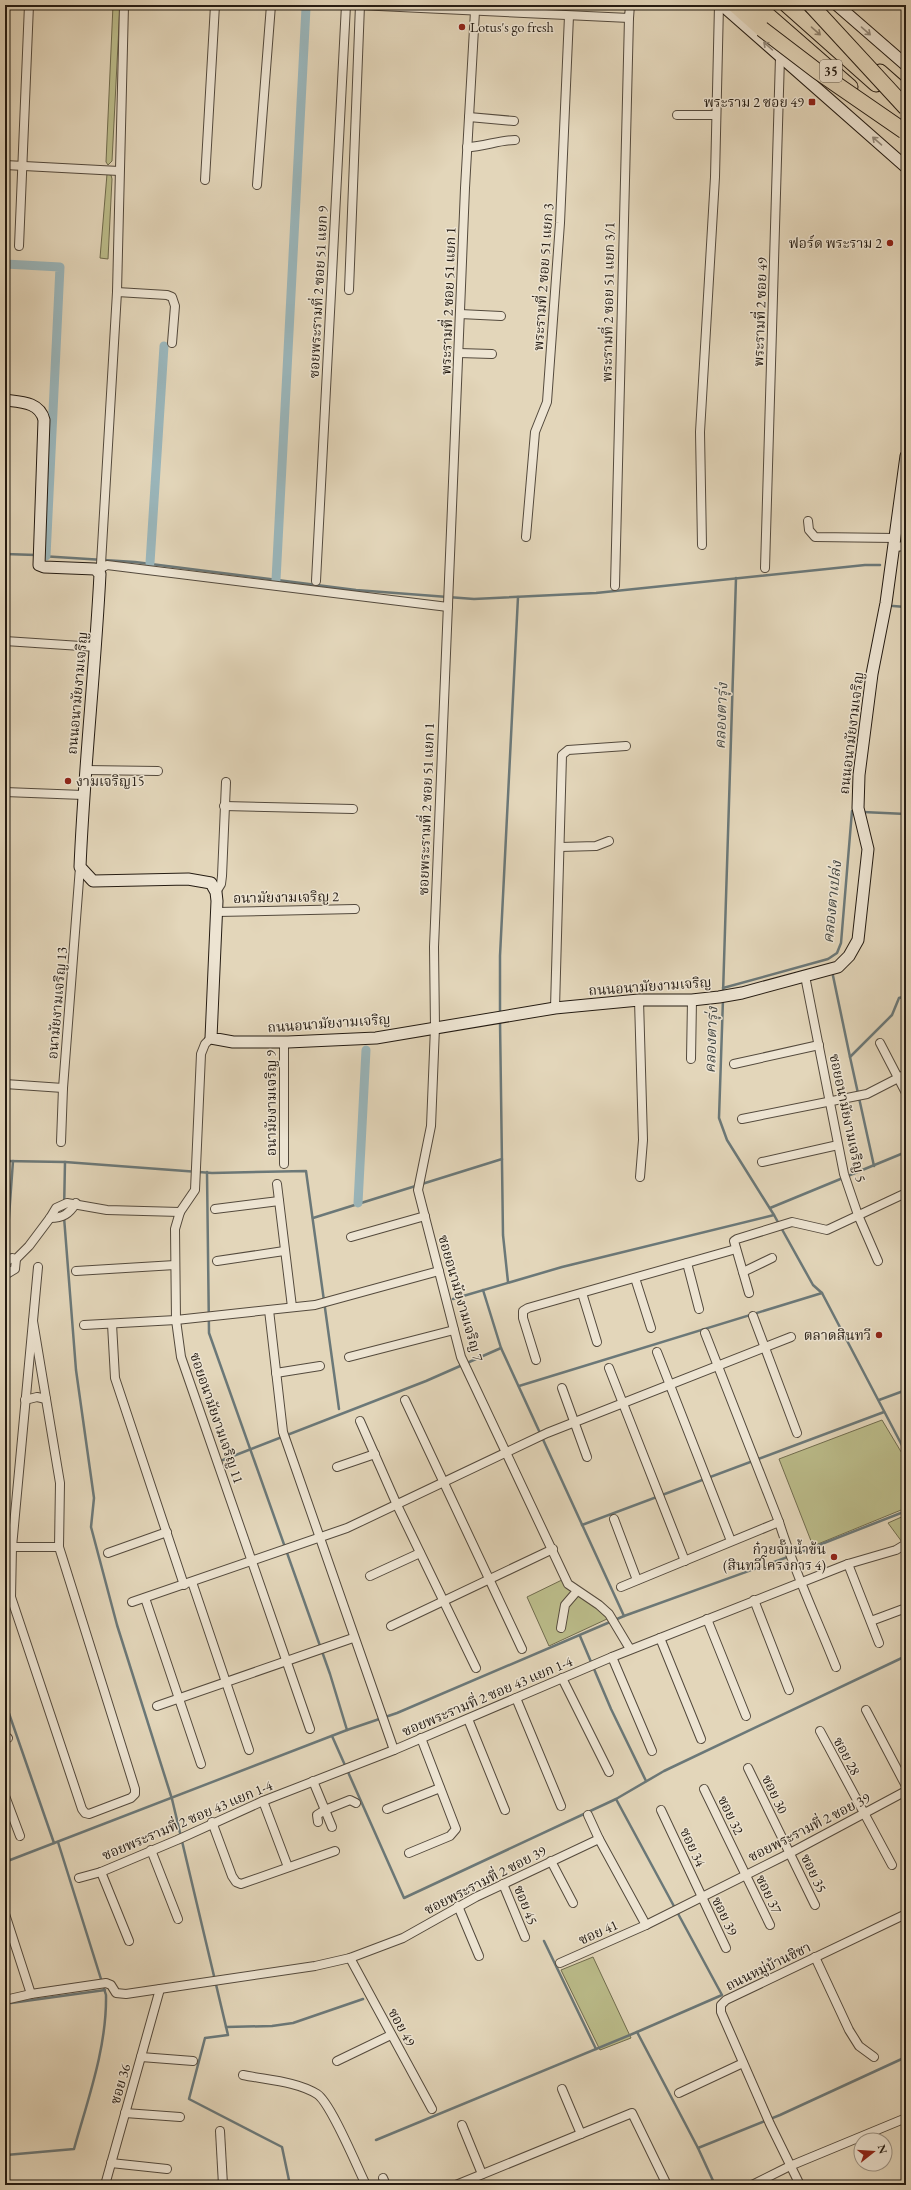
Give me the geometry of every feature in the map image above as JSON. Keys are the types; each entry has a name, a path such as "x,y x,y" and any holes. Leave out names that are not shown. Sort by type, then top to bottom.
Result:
{"highway":[{"path":"735,5 803,61 905,134"},
{"name":"35","path":"756,5 905,134"},
{"path":"761,5 905,134"},
{"path":"787,5 906,109"},
{"name":"35","path":"805,5 906,95"},
{"path":"811,5 906,109"}],"street":[{"path":"19,246 24,166 29,5"},
{"path":"98,570 101,564 117,292 124,5"},
{"path":"205,180 216,5"},
{"path":"258,185 271,5"},
{"name":"ซอยพระรามที่ 2 ซอย 51 แยก 9","path":"316,581 346,5"},
{"path":"349,290 359,5 629,18"},
{"name":"พระรามที่ 2 ซอย 51 แยก 3/1","path":"614,586 630,5"},
{"path":"702,546 700,432 715,178 721,5"},
{"name":"35","path":"721,5 906,167"},
{"path":"837,5 906,65"},
{"name":"พระรามที่ 2 ซอย 51 แยก 1","path":"448,592 467,147 475,11"},
{"name":"พระรามที่ 2 ซอย 51 แยก 3","path":"526,537 535,432 547,402 560,223 569,16"},
{"name":"พระรามที่ 2 ซอย 49","path":"765,568 780,57"},
{"path":"677,115 716,115"},
{"path":"469,117 514,121"},
{"path":"467,147 488,146 501,140 515,140"},
{"path":"5,165 119,171"},
{"path":"117,292 167,295 172,297 175,306 172,343"},
{"path":"460,314 501,316"},
{"path":"458,353 492,354"},
{"path":"5,400 36,407 42,412 44,420 39,565 44,567 98,570 107,565 448,605"},
{"name":"ถนนอนามัยงามเจริญ","path":"211,1038 233,1042 284,1042 376,1038 555,1008 639,1000 692,1000 725,996 838,967 855,948 858,940 868,849 858,808 859,775 872,674 886,603 905,476 906,456"},
{"path":"808,521 809,530 815,537 894,542 906,546"},
{"name":"ถนนอนามัยงามเจริญ","path":"80,867 83,795 96,647 100,574 98,570"},
{"name":"ซอยพระรามที่ 2 ซอย 51 แยก 1","path":"435,1027 434,947 448,592"},
{"path":"5,641 96,647"},
{"path":"555,1008 562,755 564,751 626,746"},
{"path":"85,770 158,771"},
{"path":"216,892 221,884 222,876 226,782"},
{"path":"5,792 83,795"},
{"path":"224,806 353,809"},
{"path":"560,847 596,846 610,841"},
{"path":"80,867 93,881 199,879 211,883 216,892 217,912 211,1038"},
{"name":"อนามัยงามเจริญ 13","path":"61,1142 63,1088 78,917 80,867"},
{"name":"อนามัยงามเจริญ 2","path":"217,912 355,909"},
{"name":"ซอยอนามัยงามเจริญ 5","path":"805,976 844,1174 858,1215 878,1261"},
{"path":"639,1000 642,1140 640,1177"},
{"path":"691,1059 692,1000"},
{"name":"ซอยอนามัยงามเจริญ 7","path":"435,1027 431,1126 418,1190 461,1357 568,1584 599,1605 609,1614 630,1649"},
{"name":"ซอยอนามัยงามเจริญ 11","path":"211,1038 205,1044 201,1054 195,1190 180,1212 175,1229 176,1320 182,1357 310,1729"},
{"name":"อนามัยงามเจริญ 9","path":"284,1042 284,1164"},
{"path":"880,1043 906,1093"},
{"path":"734,1064 819,1045"},
{"path":"742,1118 829,1103 867,1094 906,1074"},
{"path":"5,1084 63,1088"},
{"path":"762,1162 838,1145"},
{"path":"277,1184 292,1307"},
{"path":"749,1293 734,1242 741,1237 788,1222 796,1222 820,1230 827,1230 905,1195"},
{"path":"215,1209 279,1201"},
{"path":"55,1218 56,1208 66,1203 76,1203 107,1210 180,1212"},
{"path":"5,1275 15,1269 11,1260 29,1246 55,1218 69,1214 76,1203"},
{"path":"351,1237 425,1216"},
{"path":"536,1360 523,1318 523,1311 528,1308 736,1249"},
{"path":"217,1261 284,1251"},
{"path":"743,1272 772,1258"},
{"path":"687,1263 699,1309"},
{"path":"76,1271 175,1265"},
{"path":"34,1321 60,1488 59,1547 135,1789 135,1794 131,1798 89,1814 85,1813 82,1809 11,1597 9,1547 34,1321 38,1267"},
{"path":"84,1325 176,1320 315,1305 439,1271"},
{"path":"635,1278 651,1328"},
{"path":"582,1293 597,1342"},
{"path":"269,1310 283,1432 353,1638 394,1750"},
{"path":"753,1316 797,1433"},
{"path":"112,1324 115,1378 167,1532 226,1682 249,1750"},
{"path":"349,1357 454,1330"},
{"path":"705,1333 716,1366 778,1522 788,1554 802,1582 836,1667"},
{"path":"132,1602 320,1539 548,1433 791,1337"},
{"path":"657,1352 731,1541"},
{"path":"276,1373 320,1366"},
{"path":"609,1368 621,1403 685,1561"},
{"path":"562,1388 587,1457"},
{"path":"25,1400 37,1397 46,1399"},
{"path":"405,1400 522,1649"},
{"path":"360,1421 420,1553 476,1668"},
{"path":"337,1468 374,1454"},
{"path":"614,1519 637,1580"},
{"path":"621,1587 778,1522"},
{"path":"108,1553 167,1532"},
{"name":"ซอยพระรามที่ 2 ซอย 43 แยก 1-4","path":"79,1878 101,1872 177,1840 186,1834 212,1822 394,1750 612,1656 848,1564 896,1550 906,1544"},
{"path":"9,1547 59,1547"},
{"path":"391,1626 552,1549"},
{"path":"370,1576 420,1553"},
{"path":"848,1564 879,1643"},
{"path":"561,1628 565,1605 577,1591"},
{"path":"145,1598 201,1764"},
{"path":"754,1600 790,1690"},
{"path":"871,1621 906,1608"},
{"path":"707,1619 746,1716"},
{"path":"157,1706 353,1638"},
{"path":"660,1638 701,1739"},
{"path":"612,1656 652,1751"},
{"path":"562,1678 609,1772"},
{"path":"516,1698 561,1806"},
{"path":"866,1710 906,1786"},
{"path":"468,1719 505,1810"},
{"name":"ซอย 28","path":"820,1731 863,1814 892,1865"},
{"path":"409,1853 455,1832 455,1824 421,1738"},
{"name":"ซอย 30","path":"748,1768 790,1853"},
{"path":"313,1782 332,1827"},
{"path":"387,1809 440,1788"},
{"name":"ซอย 32","path":"704,1789 746,1874"},
{"name":"ซอยพระรามที่ 2 ซอย 39","path":"646,1925 701,1896 790,1853 906,1791"},
{"path":"5,1796 20,1836"},
{"path":"318,1822 317,1814 325,1810 350,1800 356,1803"},
{"path":"263,1801 288,1867"},
{"name":"ซอย 34","path":"661,1810 701,1896"},
{"path":"588,1815 599,1839 646,1925"},
{"path":"212,1822 236,1882 241,1884 335,1851"},
{"name":"ซอยพระรามที่ 2 ซอย 39","path":"5,2000 31,1994 106,1983 110,1985 116,1993 121,1994 213,1983 315,1966 350,1958 403,1938 458,1906 599,1839"},
{"path":"151,1850 178,1919"},
{"name":"ซอย 35","path":"790,1853 815,1905"},
{"path":"551,1861 573,1903"},
{"path":"101,1872 129,1941"},
{"name":"ซอย 37","path":"746,1874 770,1925"},
{"name":"ซอย 45","path":"503,1884 525,1937"},
{"name":"ซอย 39","path":"701,1896 726,1948"},
{"path":"458,1906 479,1956"},
{"path":"5,1914 31,1994"},
{"name":"ถนนหมู่บ้านชิชา","path":"790,2166 721,2012 721,2005 726,2000 906,1914"},
{"name":"ซอย 41","path":"560,1962 646,1925"},
{"path":"815,1957 849,2030 859,2046 874,2057"},
{"name":"ซอย 49","path":"350,1958 432,2109"},
{"name":"ซอย 36","path":"105,2185 160,1989"},
{"path":"337,2061 391,2035"},
{"path":"141,2057 193,2061"},
{"path":"678,2093 743,2063"},
{"path":"243,2075 305,2088 318,2095 332,2116 366,2185"},
{"path":"562,2089 581,2134"},
{"path":"125,2113 180,2117"},
{"path":"456,2185 632,2113 667,2185"},
{"path":"752,2185 790,2166 906,2118"},
{"path":"462,2125 482,2174"},
{"path":"220,2131 223,2185"},
{"path":"111,2163 167,2169"},
{"path":"790,2166 800,2185"}],"green space":[{"path":"113,5 120,5 112,161 108,165 106,162"},
{"path":"107,174 111,175 112,179 108,259 100,258"},
{"path":"882,1420 906,1460 906,1508 813,1546 779,1459"},
{"path":"906,1515 906,1539 902,1542 888,1523"},
{"path":"568,1577 570,1582 599,1602 607,1619 549,1646 527,1597"},
{"path":"593,1957 631,2038 600,2050 561,1970"}],"waterway":[{"path":"276,580 306,8"},
{"path":"5,264 60,267 46,556"},
{"path":"150,563 164,346"},
{"path":"5,554 36,555"},
{"path":"41,556 135,562 356,590 474,599 596,593 865,565 880,565"},
{"name":"คลองตารุ่ง","path":"723,994 736,578"},
{"path":"500,1014 500,956 518,597"},
{"path":"893,606 906,607"},
{"name":"คลองตาเปล่ง","path":"723,988 828,959 837,953 841,943 852,811 856,811"},
{"name":"คลองตาเปล่ง","path":"863,812 906,814"},
{"path":"832,971 850,1057"},
{"path":"874,1166 850,1057 892,1015 899,998 906,996"},
{"name":"คลองตารุ่ง","path":"723,999 719,1118 727,1140 774,1215 813,1285 822,1293 906,1453"},
{"path":"500,1021 503,1235 508,1282"},
{"path":"358,1203 366,1050"},
{"path":"770,1208 906,1152"},
{"path":"313,1218 502,1159"},
{"path":"5,1161 65,1162 212,1173 306,1171 339,1409"},
{"path":"5,1272 13,1161"},
{"path":"64,1212 65,1162"},
{"path":"207,1172 209,1333 330,1674 347,1730"},
{"path":"453,1299 562,1267 774,1215"},
{"path":"64,1217 76,1370 94,1498 91,1527 117,1625 172,1799 228,2035 205,2038 189,2099 282,2147 290,2185"},
{"path":"483,1290 501,1348 624,1616"},
{"path":"519,1386 822,1293"},
{"path":"223,1460 426,1381 501,1348"},
{"path":"879,1400 906,1390"},
{"path":"582,1525 884,1412"},
{"path":"5,1862 347,1730 397,1713 624,1616 796,1554 906,1511"},
{"path":"580,1636 611,1709 646,1781"},
{"path":"332,1736 404,1898 616,1799 664,1771 906,1656"},
{"path":"5,1702 54,1843"},
{"path":"616,1799 722,1995 637,2032 698,2148"},
{"path":"6,2155 74,2149 91,2092 100,2053 106,1995 58,1842"},
{"path":"544,1941 596,2049"},
{"path":"11,2003 105,1990"},
{"path":"226,2027 272,2026 293,2023 363,1999"},
{"path":"376,2140 637,2032"},
{"path":"715,2185 698,2148 780,2115 906,2057"}],"place":[{"name":"Lotus's go fresh","path":"462,27"},
{"name":"พระราม 2 ซอย 49","path":"812,102"},
{"name":"ฟอร์ด พระราม 2","path":"890,243"},
{"name":"งามเจริญ15","path":"68,781"},
{"name":"ตลาดสินทวี","path":"879,1335"},
{"name":"ก๋วยจั๊บน้ำข้น (สินทวีโครงการ 4)","path":"834,1557"}]}
